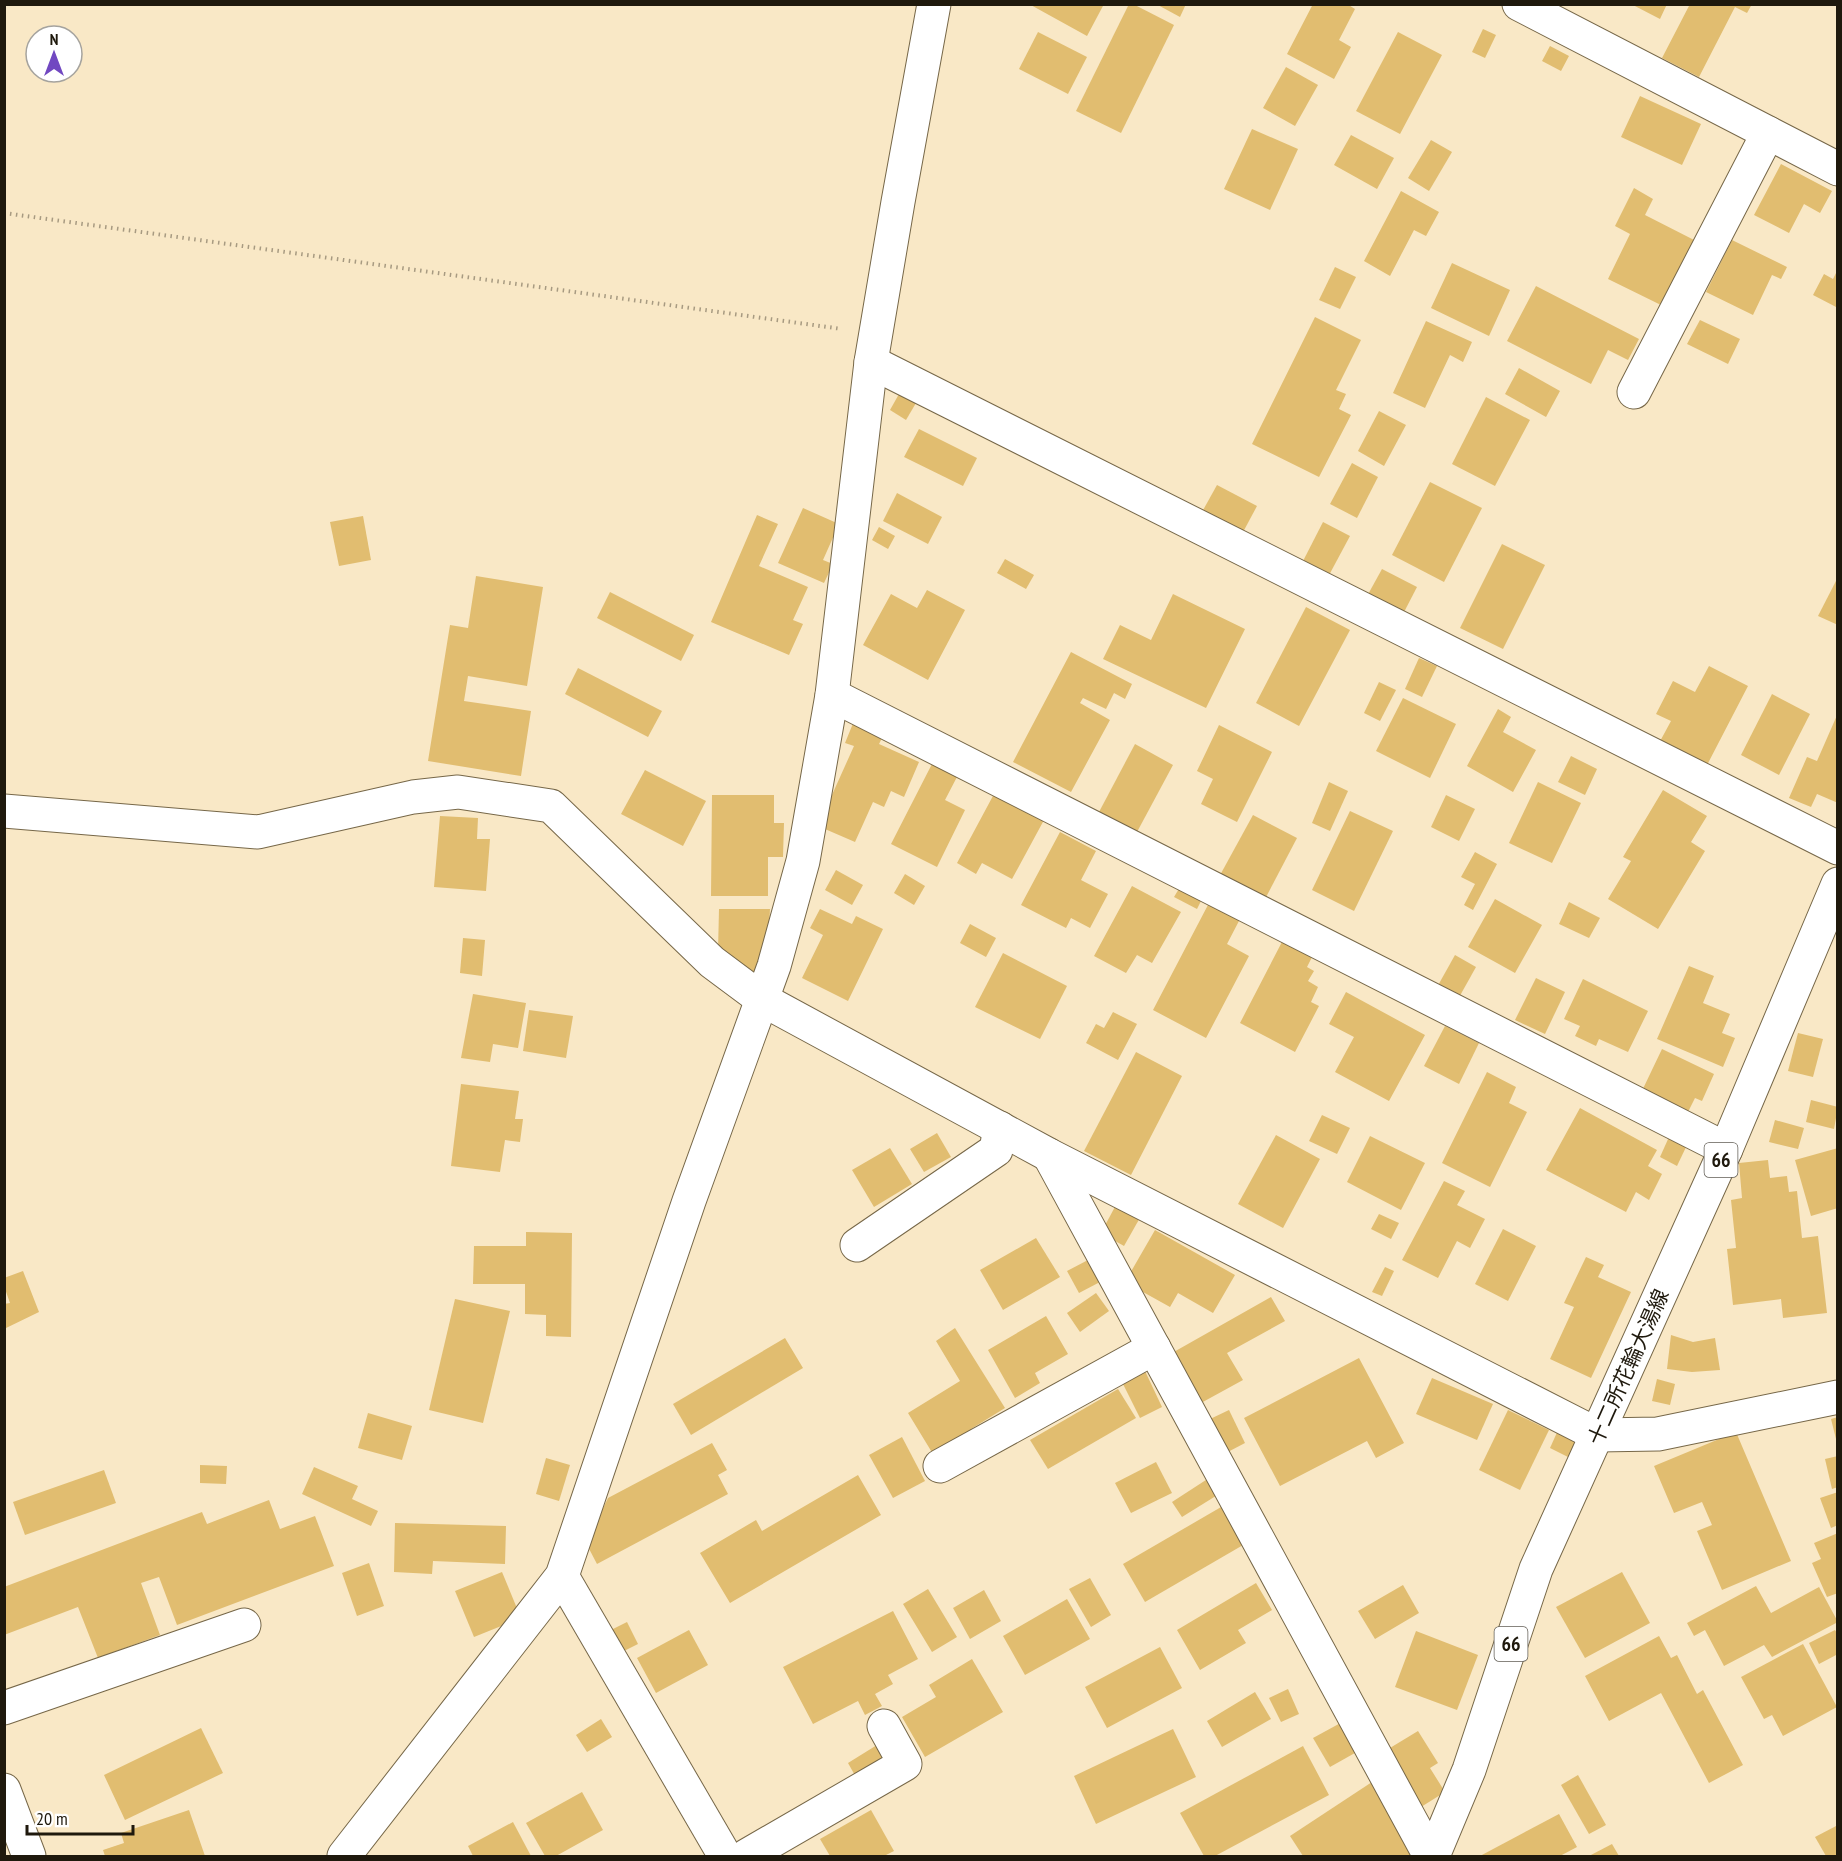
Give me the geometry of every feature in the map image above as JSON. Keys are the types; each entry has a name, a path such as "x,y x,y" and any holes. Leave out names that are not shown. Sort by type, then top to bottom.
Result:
{"street":[{"path":"347,1856 562,1576 689,1201 763,1000 804,861 832,695 874,348 934,4"},
{"path":"1519,4 1838,170"},
{"path":"1634,392 1767,133"},
{"path":"874,348 1838,848"},
{"path":"832,695 1726,1149"},
{"path":"4,811 258,832 413,797 458,792 550,806 712,962 763,1000 1049,1155 1598,1434 1658,1434 1838,1397"},
{"name":"十二所花輪大湯線","path":"1431,1857 1469,1770 1536,1569 1726,1149 1838,884"},
{"path":"857,1245 996,1150 1000,1128"},
{"path":"1049,1155 1431,1857"},
{"path":"939,1466 1154,1348"},
{"path":"562,1576 725,1857"},
{"path":"4,1708 244,1625"},
{"path":"746,1857 905,1764 884,1726"},
{"path":"4,1790 29,1857"}],"path":[{"path":"4,213 874,348"}],"building":[{"path":"1029,4 1104,4 1087,36"},
{"path":"1129,4 1174,25 1121,133 1076,111"},
{"path":"1156,4 1186,4 1180,17"},
{"path":"1313,4 1347,4 1355,9 1339,40 1351,47 1334,79 1287,54"},
{"path":"1631,4 1667,4 1660,19"},
{"path":"1690,4 1752,4 1747,13 1735,7 1699,77 1662,58"},
{"path":"1483,29 1496,35 1485,58 1472,52"},
{"path":"1038,32 1087,57 1068,94 1019,69"},
{"path":"1398,32 1442,55 1400,134 1356,111"},
{"path":"1550,46 1569,56 1561,71 1542,61"},
{"path":"1286,67 1318,85 1295,126 1263,108"},
{"path":"1640,96 1701,124 1682,165 1621,137"},
{"path":"1252,129 1298,149 1270,210 1224,189"},
{"path":"1351,135 1394,158 1377,189 1334,165"},
{"path":"1431,140 1452,152 1429,191 1408,178"},
{"path":"1781,164 1832,191 1820,213 1804,204 1789,233 1754,215"},
{"path":"1634,188 1653,199 1645,215 1698,242 1665,307 1608,279 1630,234 1615,226"},
{"path":"1401,191 1439,212 1426,236 1414,230 1390,276 1364,261"},
{"path":"1732,240 1787,267 1781,279 1772,275 1753,315 1706,292"},
{"path":"1452,263 1510,290 1489,336 1431,308"},
{"path":"1335,267 1356,277 1340,309 1319,300"},
{"path":"1838,269 1838,308 1813,295 1824,274 1833,279"},
{"path":"1536,286 1639,339 1628,360 1608,350 1591,384 1507,341"},
{"path":"1315,317 1361,340 1336,390 1346,394 1339,409 1351,415 1319,477 1252,444"},
{"path":"1700,320 1740,339 1728,364 1687,344"},
{"path":"1426,321 1472,342 1463,362 1450,355 1425,408 1393,393"},
{"path":"1519,368 1560,391 1546,417 1505,394"},
{"path":"899,394 916,403 906,420 890,410"},
{"path":"1486,397 1530,420 1495,486 1452,464"},
{"path":"1379,411 1406,425 1384,466 1358,451"},
{"path":"919,429 977,458 963,486 904,457"},
{"path":"1352,463 1378,477 1357,518 1330,504"},
{"path":"1430,482 1482,508 1444,582 1392,555"},
{"path":"1217,485 1257,506 1242,534 1202,512"},
{"path":"897,493 942,517 928,544 883,521"},
{"path":"803,508 839,524 823,560 833,564 824,583 778,563"},
{"path":"757,515 778,524 759,566 808,587 793,620 803,624 789,655 711,622"},
{"path":"363,516 371,560 339,566 330,522"},
{"path":"1323,522 1350,536 1328,577 1302,563"},
{"path":"879,527 895,536 888,549 872,540"},
{"path":"1502,544 1545,565 1503,649 1460,628"},
{"path":"1005,559 1034,575 1026,589 997,573"},
{"path":"1382,569 1417,587 1402,616 1366,598"},
{"path":"476,576 543,587 527,686 468,676 464,701 531,711 521,776 428,761 450,625 468,628"},
{"path":"1838,577 1838,625 1818,616"},
{"path":"927,590 965,610 928,680 863,645 891,594 917,608"},
{"path":"610,592 694,635 681,661 597,618"},
{"path":"1173,594 1245,629 1206,708 1103,659 1120,625 1151,640"},
{"path":"1306,607 1350,630 1299,726 1256,703"},
{"path":"1071,652 1132,684 1125,699 1114,693 1106,709 1083,698 1080,703 1110,720 1071,792 1013,762"},
{"path":"1419,658 1437,666 1422,697 1405,689"},
{"path":"1709,666 1748,686 1705,769 1658,745 1671,721 1656,714 1673,681 1695,692"},
{"path":"578,668 662,711 648,737 565,694"},
{"path":"1379,682 1396,690 1380,721 1364,713"},
{"path":"1772,694 1810,714 1779,775 1741,755"},
{"path":"1403,698 1456,724 1430,778 1376,751"},
{"path":"1498,709 1511,717 1503,732 1536,750 1513,792 1467,766"},
{"path":"1838,713 1838,803 1817,794 1811,807 1789,798 1807,757 1817,761"},
{"path":"854,721 884,734 879,744 919,762 904,797 891,791 884,807 873,802 855,842 818,826 854,746 845,743"},
{"path":"1219,725 1272,752 1237,822 1201,804 1213,779 1197,771"},
{"path":"1135,744 1173,765 1137,832 1099,812"},
{"path":"1571,756 1597,769 1585,795 1558,782"},
{"path":"933,762 958,775 945,800 965,810 937,867 891,844"},
{"path":"645,770 706,801 683,846 621,814"},
{"path":"1329,782 1348,791 1330,831 1312,823"},
{"path":"1538,782 1581,803 1552,863 1509,843"},
{"path":"1663,790 1707,816 1691,842 1705,851 1658,929 1608,899 1631,861 1623,857"},
{"path":"994,794 1044,820 1012,879 982,863 976,874 957,863"},
{"path":"712,795 774,795 774,823 784,823 783,857 768,857 768,896 711,896"},
{"path":"1446,795 1475,809 1459,841 1431,827"},
{"path":"1350,811 1393,831 1354,911 1312,890"},
{"path":"1253,815 1297,838 1264,901 1219,877"},
{"path":"440,816 478,818 477,839 490,839 486,891 434,887"},
{"path":"1060,832 1096,851 1081,880 1108,894 1090,928 1071,918 1066,928 1021,905"},
{"path":"1475,852 1497,864 1473,910 1464,905 1475,884 1461,877"},
{"path":"836,870 863,885 852,905 825,890"},
{"path":"905,874 925,886 914,905 894,893"},
{"path":"1132,886 1181,912 1152,963 1137,955 1126,973 1094,956"},
{"path":"1180,887 1202,899 1197,909 1174,897"},
{"path":"1495,899 1542,925 1515,973 1468,947"},
{"path":"1569,902 1600,918 1589,938 1559,924"},
{"path":"1209,903 1240,919 1227,944 1249,956 1206,1038 1153,1010"},
{"path":"719,909 770,909 768,946 756,976 718,951"},
{"path":"820,909 852,924 856,916 883,929 848,1001 802,978 823,935 810,928"},
{"path":"970,924 996,938 986,957 960,943"},
{"path":"463,938 485,940 482,976 460,973"},
{"path":"1283,940 1313,955 1307,967 1314,971 1308,981 1318,987 1311,1002 1319,1006 1295,1052 1240,1023"},
{"path":"1003,953 1067,986 1040,1039 975,1007"},
{"path":"1455,955 1476,967 1457,1001 1436,989"},
{"path":"1689,966 1714,976 1703,1003 1730,1014 1722,1033 1735,1038 1723,1067 1657,1039"},
{"path":"1536,978 1565,992 1545,1034 1515,1020"},
{"path":"1583,979 1648,1011 1628,1052 1599,1039 1596,1046 1575,1036 1580,1026 1564,1019"},
{"path":"1346,992 1425,1035 1389,1101 1335,1072 1354,1037 1329,1024"},
{"path":"473,994 526,1003 518,1048 493,1044 490,1062 461,1058"},
{"path":"529,1010 573,1016 566,1058 523,1051"},
{"path":"1113,1012 1137,1024 1118,1060 1086,1043 1096,1024 1104,1028"},
{"path":"1445,1026 1479,1043 1459,1084 1424,1066"},
{"path":"1798,1033 1823,1039 1813,1077 1788,1071"},
{"path":"1662,1049 1714,1074 1702,1101 1695,1098 1686,1116 1640,1095"},
{"path":"1136,1052 1182,1076 1131,1175 1084,1151"},
{"path":"1487,1072 1516,1087 1509,1103 1527,1112 1490,1187 1442,1163"},
{"path":"461,1084 519,1091 515,1119 523,1119 520,1142 505,1140 500,1172 451,1166"},
{"path":"1811,1100 1838,1107 1834,1129 1806,1122"},
{"path":"1580,1108 1657,1150 1648,1166 1662,1174 1649,1200 1636,1192 1626,1212 1546,1170"},
{"path":"1322,1115 1350,1128 1337,1154 1309,1141"},
{"path":"1775,1120 1804,1128 1798,1149 1769,1142"},
{"path":"937,1133 951,1157 924,1172 910,1149"},
{"path":"1276,1135 1320,1159 1283,1228 1238,1204"},
{"path":"1370,1136 1425,1163 1401,1210 1347,1182"},
{"path":"1669,1137 1687,1145 1677,1166 1660,1157"},
{"path":"890,1148 912,1184 874,1207 852,1170"},
{"path":"1838,1148 1838,1208 1811,1216 1795,1160"},
{"path":"1768,1160 1770,1178 1787,1176 1789,1192 1797,1191 1802,1238 1818,1236 1827,1313 1783,1318 1781,1299 1733,1305 1727,1249 1736,1248 1731,1200 1742,1198 1739,1163"},
{"path":"1444,1181 1465,1191 1457,1205 1485,1219 1470,1248 1457,1241 1438,1278 1402,1260"},
{"path":"1117,1203 1141,1216 1124,1246 1101,1233"},
{"path":"1379,1214 1399,1223 1391,1239 1371,1229"},
{"path":"1503,1229 1536,1246 1508,1301 1475,1284"},
{"path":"1155,1230 1235,1275 1213,1313 1178,1293 1170,1307 1125,1282"},
{"path":"526,1232 572,1233 571,1337 546,1336 546,1315 525,1314 525,1284 473,1284 474,1246 526,1246"},
{"path":"1036,1238 1060,1277 1003,1310 980,1270"},
{"path":"1586,1257 1604,1265 1598,1277 1631,1292 1591,1378 1550,1359 1574,1307 1564,1303"},
{"path":"1088,1260 1100,1282 1079,1293 1067,1271"},
{"path":"1385,1267 1394,1271 1382,1296 1372,1292"},
{"path":"23,1271 39,1312 4,1329 4,1304 10,1303 4,1286 4,1278"},
{"path":"1096,1293 1109,1311 1080,1332 1067,1313"},
{"path":"1271,1297 1285,1321 1227,1353 1243,1380 1201,1403 1172,1353"},
{"path":"455,1299 510,1311 483,1423 429,1410"},
{"path":"1046,1316 1068,1354 1035,1373 1040,1383 1015,1398 988,1350"},
{"path":"955,1328 1005,1408 971,1429 976,1435 936,1459 908,1413 960,1381 936,1341"},
{"path":"1671,1335 1693,1342 1715,1338 1720,1370 1692,1372 1667,1369"},
{"path":"785,1338 803,1368 691,1435 673,1404"},
{"path":"1359,1358 1404,1443 1376,1458 1367,1441 1280,1486 1244,1418"},
{"path":"1145,1371 1162,1407 1140,1418 1122,1382"},
{"path":"1432,1378 1493,1404 1477,1440 1416,1414"},
{"path":"1657,1379 1675,1384 1670,1405 1652,1401"},
{"path":"1118,1389 1136,1418 1048,1469 1030,1440"},
{"path":"1229,1410 1245,1443 1224,1454 1208,1420"},
{"path":"1508,1410 1549,1430 1520,1490 1479,1470"},
{"path":"368,1413 412,1426 402,1460 358,1448"},
{"path":"1838,1417 1838,1443 1837,1443 1831,1419"},
{"path":"1559,1428 1580,1438 1570,1458 1550,1448"},
{"path":"1736,1432 1791,1561 1722,1590 1697,1531 1712,1525 1702,1502 1674,1513 1654,1466"},
{"path":"902,1437 925,1481 893,1498 869,1455"},
{"path":"712,1443 727,1470 718,1475 728,1494 597,1564 586,1543 608,1498"},
{"path":"1838,1456 1838,1487 1832,1489 1825,1459"},
{"path":"546,1458 570,1465 559,1501 536,1494"},
{"path":"1156,1462 1172,1493 1131,1513 1115,1483"},
{"path":"200,1465 227,1466 226,1484 200,1483"},
{"path":"314,1467 358,1486 352,1499 378,1511 371,1526 302,1494"},
{"path":"104,1470 116,1503 25,1535 13,1502"},
{"path":"858,1475 881,1515 730,1603 700,1553 756,1520 762,1531"},
{"path":"1209,1478 1219,1494 1182,1517 1172,1502"},
{"path":"1838,1492 1838,1525 1831,1528 1820,1498"},
{"path":"269,1500 280,1529 315,1516 334,1566 177,1625 159,1577 141,1583 160,1635 98,1658 78,1607 4,1635 4,1587 202,1512 207,1524"},
{"path":"1228,1503 1250,1541 1145,1602 1123,1564"},
{"path":"395,1523 506,1526 505,1564 433,1561 432,1574 394,1572"},
{"path":"1838,1533 1838,1593 1827,1597 1812,1563 1821,1559 1814,1543"},
{"path":"369,1563 384,1606 357,1616 342,1573"},
{"path":"502,1572 521,1618 474,1637 455,1591"},
{"path":"1622,1572 1650,1623 1585,1658 1556,1607"},
{"path":"1090,1578 1111,1615 1091,1627 1069,1589"},
{"path":"1256,1583 1272,1610 1238,1630 1246,1643 1200,1670 1177,1630"},
{"path":"1403,1585 1419,1613 1375,1639 1358,1611"},
{"path":"1756,1586 1771,1613 1819,1587 1838,1622 1772,1657 1764,1645 1724,1666 1705,1630 1694,1636 1687,1623"},
{"path":"928,1589 957,1637 932,1652 903,1604"},
{"path":"984,1590 1001,1621 970,1639 953,1608"},
{"path":"1067,1599 1090,1639 1025,1675 1003,1636"},
{"path":"893,1611 918,1659 888,1675 893,1684 875,1694 882,1706 865,1715 858,1701 813,1724 783,1667"},
{"path":"627,1622 638,1644 622,1652 611,1630"},
{"path":"689,1630 708,1665 656,1693 637,1658"},
{"path":"1835,1630 1838,1635 1838,1654 1819,1664 1809,1643"},
{"path":"1416,1631 1478,1655 1457,1710 1395,1687"},
{"path":"1659,1636 1671,1658 1677,1655 1697,1694 1703,1690 1743,1765 1709,1783 1661,1693 1609,1721 1585,1676"},
{"path":"1803,1644 1837,1707 1783,1736 1772,1715 1764,1719 1741,1677"},
{"path":"1160,1647 1182,1688 1107,1728 1085,1687"},
{"path":"972,1659 1003,1712 925,1757 902,1717 936,1697 929,1685"},
{"path":"1288,1689 1299,1714 1281,1722 1269,1698"},
{"path":"1255,1692 1271,1719 1222,1747 1207,1721"},
{"path":"601,1719 612,1737 587,1752 576,1735"},
{"path":"1346,1720 1362,1749 1330,1767 1313,1738"},
{"path":"201,1728 223,1773 125,1820 104,1775"},
{"path":"1173,1729 1196,1777 1096,1824 1074,1776"},
{"path":"1418,1731 1438,1763 1430,1768 1445,1792 1421,1807 1385,1751"},
{"path":"877,1745 887,1761 857,1779 848,1763"},
{"path":"1303,1746 1329,1795 1215,1856 1204,1856 1180,1813"},
{"path":"1578,1775 1606,1825 1589,1834 1561,1785"},
{"path":"1372,1782 1421,1856 1303,1856 1290,1836"},
{"path":"582,1792 603,1830 556,1856 545,1856 526,1823"},
{"path":"189,1810 205,1856 105,1856 103,1850 124,1843 121,1833"},
{"path":"871,1810 894,1851 884,1856 830,1856 820,1839"},
{"path":"1559,1814 1577,1847 1560,1856 1480,1856"},
{"path":"513,1822 531,1856 473,1856 468,1846"},
{"path":"1838,1825 1838,1856 1826,1856 1815,1837"},
{"path":"1612,1844 1619,1856 1589,1856"}]}
